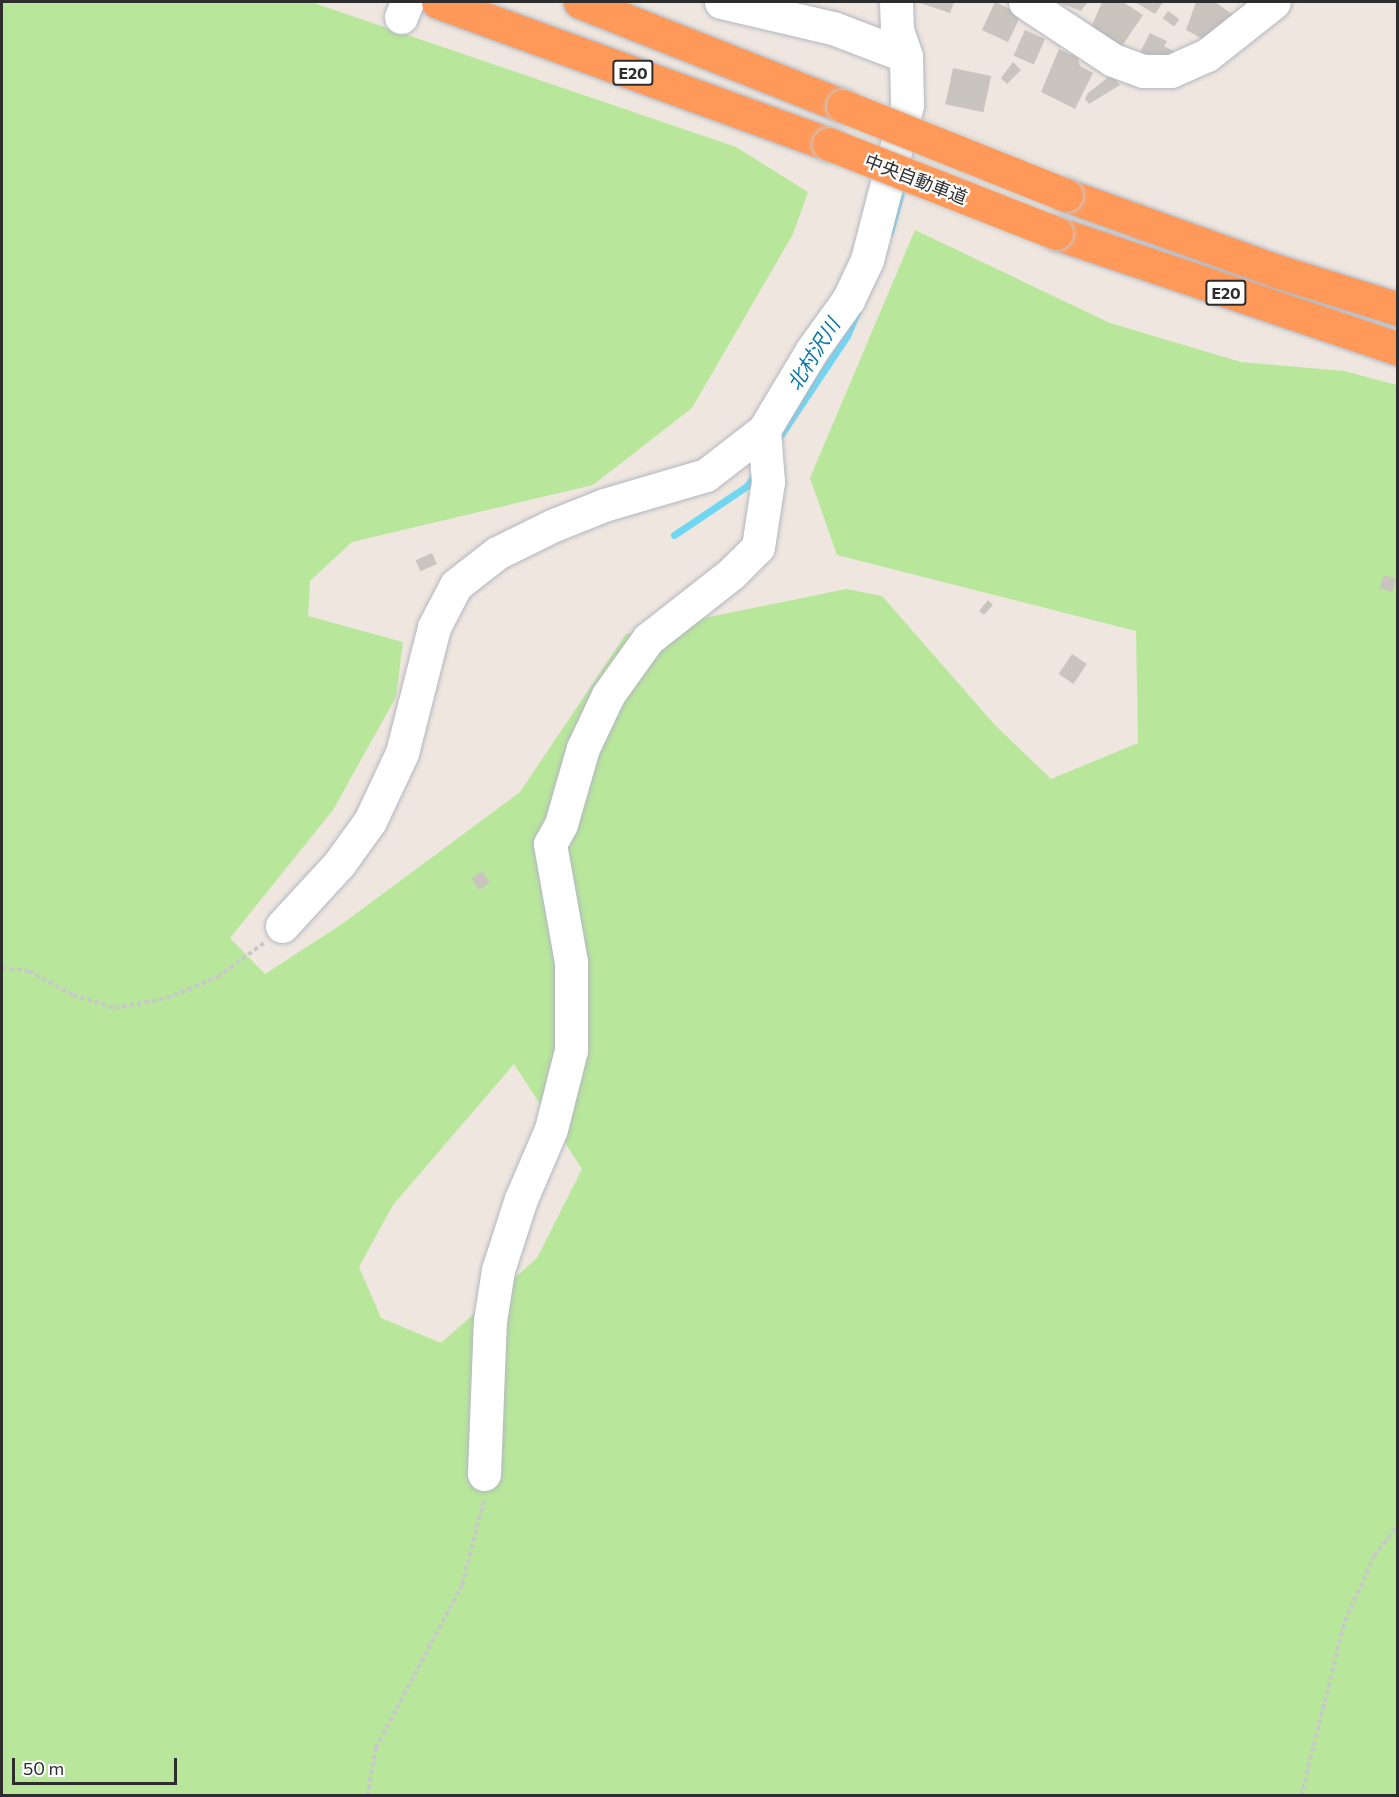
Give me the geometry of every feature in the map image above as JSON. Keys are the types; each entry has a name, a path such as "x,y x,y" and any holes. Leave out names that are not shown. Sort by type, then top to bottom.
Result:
{"highway":[{"name":"中央自動車道","path":"438,2 829,144 1056,233 1398,348"},
{"name":"E20","path":"580,2 1066,195 1277,271 1398,309"}],"street":[{"path":"721,2 833,28 906,56"},
{"path":"282,926 339,864 370,821 402,753 434,627 456,585 497,553 554,525 604,505 706,475 764,430 812,350 848,300 867,260 907,105 906,56 897,30 896,2"},
{"path":"1025,2 1113,60 1143,71 1171,71 1207,56 1274,2"},
{"path":"484,1474 490,1321 498,1270 521,1199 551,1129 571,1050 571,962 550,844 561,824 583,748 608,695 648,639 731,574 758,547 768,482 764,430"}],"path":[{"path":"2,968 29,970 73,995 115,1008 167,998 218,977 245,960 282,926"},
{"path":"367,1796 376,1748 462,1585 480,1524 487,1489 484,1474"},
{"path":"1301,1796 1345,1621 1374,1556 1398,1525"}],"green space":[{"path":"2,2 311,2 736,147 808,192 793,234 692,408 593,485 352,542 310,581 308,616 403,642 396,697 333,810 230,938 265,974 342,924 520,792 626,634 846,589 882,596 994,724 1051,779 1138,743 1136,631 837,555 810,478 915,230 1110,323 1241,362 1344,371 1397,385 1397,1795 2,1796","holes":["514,1064 582,1169 537,1258 441,1343 381,1318 359,1267 393,1205"]}],"building":[{"path":"917,2 954,2 950,13"},
{"path":"995,2 1021,14 1008,42 982,30"},
{"path":"1057,2 1088,2 1081,11"},
{"path":"1102,2 1123,2 1143,15 1116,55 1088,35"},
{"path":"1135,2 1163,2 1155,14"},
{"path":"1196,2 1215,2 1239,19 1210,43 1186,30"},
{"path":"1168,11 1179,19 1174,27 1163,18"},
{"path":"1025,30 1045,39 1034,65 1014,56"},
{"path":"1150,33 1167,41 1164,46 1181,55 1137,58"},
{"path":"1059,49 1078,58 1080,66 1093,73 1075,109 1041,92"},
{"path":"1013,62 1021,70 1007,84 1001,78"},
{"path":"953,68 991,76 983,112 945,104"},
{"path":"1111,75 1120,85 1089,104 1085,99 1088,93"},
{"path":"432,553 437,564 420,571 416,560"},
{"path":"1384,575 1396,579 1392,592 1380,588"},
{"path":"988,600 993,605 984,615 979,611"},
{"path":"1072,654 1087,664 1074,684 1059,674"},
{"path":"482,871 490,883 479,890 471,878"}],"waterway":[{"name":"北村沢川","path":"890,232 904,182"},
{"name":"北村沢川","path":"776,442 847,336 857,312"},
{"name":"北村沢川","path":"674,535 747,486 755,474"}]}
